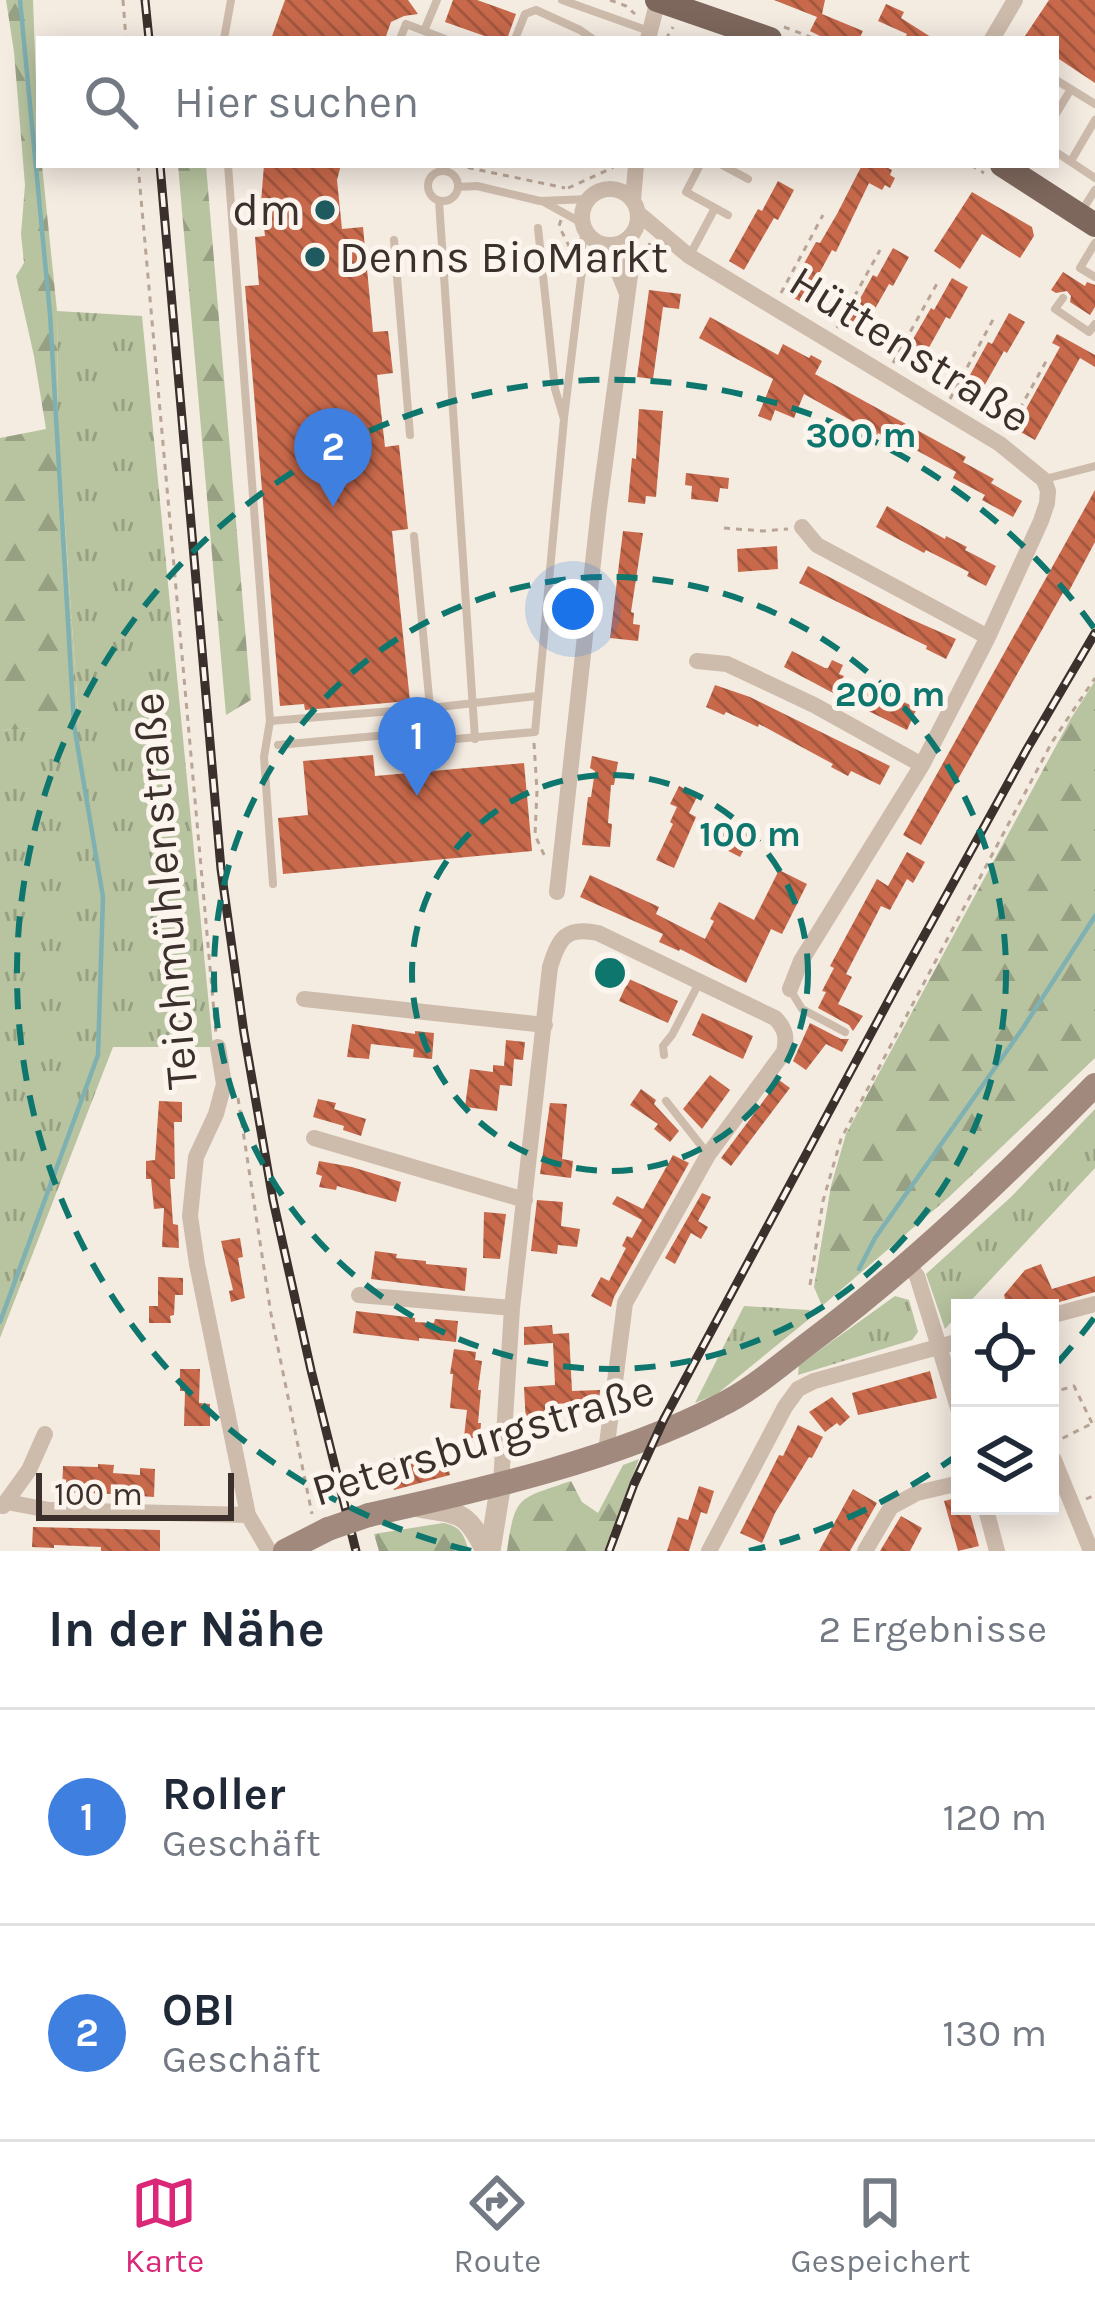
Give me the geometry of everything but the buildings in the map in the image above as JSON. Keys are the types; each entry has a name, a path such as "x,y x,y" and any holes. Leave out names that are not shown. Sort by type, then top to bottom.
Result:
{"main road":[{"path":"658,0 761,36"},
{"path":"1015,168 1087,220"},
{"name":"Petersburgstraße","path":"285,1551 369,1514 606,1453 721,1406 907,1264 1095,1085"}],"street":[{"path":"654,36 658,0"},
{"path":"995,36 1016,0"},
{"path":"611,189 629,168"},
{"path":"616,242 635,230 632,168"},
{"path":"602,190 619,190 682,252 651,239 616,242 584,228 581,215 587,200 602,190"},
{"path":"557,892 627,292 629,261 616,242"},
{"path":"616,242 627,292"},
{"name":"Hüttenstraße","path":"682,252 1000,444 1044,480 1048,491 1041,521 988,637 922,765 802,961 790,989"},
{"path":"802,527 818,545 988,637"},
{"path":"698,662 727,664 814,705 922,765"},
{"path":"488,1551 500,1483 512,1308 550,968 565,935 580,929 598,933 775,1018 785,1031 784,1052 708,1155 625,1303 606,1453"},
{"path":"304,999 544,1025"},
{"name":"Teichmühlenstraße","path":"218,1048 224,1084 196,1157 190,1216 248,1515 269,1551"},
{"path":"314,1138 525,1200"},
{"path":"907,1264 917,1276 958,1407"},
{"path":"358,1295 512,1308"},
{"path":"1059,1314 1095,1304"},
{"path":"709,1551 798,1389 951,1343"},
{"path":"3,1506 28,1471 45,1435"},
{"path":"1059,1477 1091,1551"},
{"path":"866,1551 891,1507 916,1493 951,1485"},
{"path":"3,1506 248,1515"},
{"path":"411,1506 465,1517 488,1551"},
{"path":"987,1515 997,1551"}],"lane":[{"path":"225,36 231,0"},
{"path":"424,31 437,0"},
{"path":"562,0 654,36"},
{"path":"516,36 525,14 536,10 589,36"},
{"path":"401,36 406,24 437,36"},
{"path":"1059,82 1095,104"},
{"path":"1059,109 1071,89"},
{"path":"1070,161 1095,120"},
{"path":"1059,154 1095,178"},
{"path":"228,168 270,722 264,757 273,884"},
{"path":"698,168 686,192 728,215"},
{"path":"728,168 748,179"},
{"path":"439,201 452,198 458,187 455,178 440,170 429,190 439,201 476,739"},
{"path":"458,187 477,186 540,200 587,200"},
{"path":"1087,220 1095,190"},
{"path":"278,745 387,735 387,745 535,732 584,228 540,200"},
{"path":"682,252 715,208"},
{"path":"538,228 555,389 564,419"},
{"path":"394,241 410,434"},
{"path":"580,278 589,260 616,242"},
{"path":"1074,279 1095,243"},
{"path":"1080,268 1095,277"},
{"path":"1063,298 1055,309 1093,332"},
{"path":"1044,480 1095,466"},
{"path":"414,536 430,708"},
{"path":"270,722 537,696"},
{"path":"664,1055 663,1046 700,982"},
{"path":"790,989 802,1009 845,1031"},
{"path":"666,1101 708,1155"}],"path":[{"path":"123,0 126,36"},
{"path":"610,0 627,3 635,15"},
{"path":"654,36 673,27"},
{"name":"Teichmühlenstraße","path":"138,168 218,1048"},
{"path":"469,168 567,188 612,168"},
{"path":"565,200 567,188"},
{"path":"562,212 560,226 569,248 580,256"},
{"path":"774,307 823,215"},
{"path":"629,261 646,255 651,239"},
{"path":"830,341 880,250"},
{"path":"886,376 939,280"},
{"path":"944,410 995,316"},
{"path":"1000,444 1048,358"},
{"path":"724,528 802,527"},
{"path":"810,1285 841,1139 1052,742 1095,678"},
{"path":"535,732 536,835 543,855 560,870"},
{"path":"224,1084 238,1099 271,1314 322,1532"},
{"path":"1059,1390 1074,1386 1094,1422 1059,1440"}],"green space":[{"path":"6,0 33,0 36,168 42,168 57,311 58,428 79,726 0,730 0,438 46,429 16,276 24,263 25,185"},
{"path":"178,168 206,168 251,700 226,715"},
{"path":"57,311 142,316 213,1047 113,1047 0,1338 0,730 79,725 58,428"},
{"path":"1095,681 1095,1058 949,1197 822,1306 814,1287 831,1186 846,1134"},
{"path":"1095,1109 1095,1168 972,1299 951,1299 951,1322 945,1329 926,1274 1011,1197"},
{"path":"895,1296 909,1300 918,1332 912,1340 798,1375 799,1365"},
{"path":"744,1306 809,1310 814,1315 717,1394 695,1403"},
{"path":"639,1459 604,1551 507,1551 522,1501 571,1481 582,1502 598,1513 623,1465"},
{"path":"443,1523 461,1532 469,1551 379,1551 374,1534"}],"waterway":[{"path":"20,0 36,167"},
{"path":"0,1322 98,1055 103,897 74,725 50,314 36,168"},
{"path":"859,1269 875,1238 1023,1028 1095,916"}],"railway":[{"path":"145,0 149,36"},
{"path":"160,168 221,869 244,1033 273,1200 356,1551"},
{"path":"609,1551 664,1419 897,985 1095,633"}],"place":[{"name":"dm","path":"325,210"},
{"name":"Denns BioMarkt","path":"315,257"},
{"name":"OBI","path":"333,507"},
{"name":"Roller","path":"417,796"}]}
